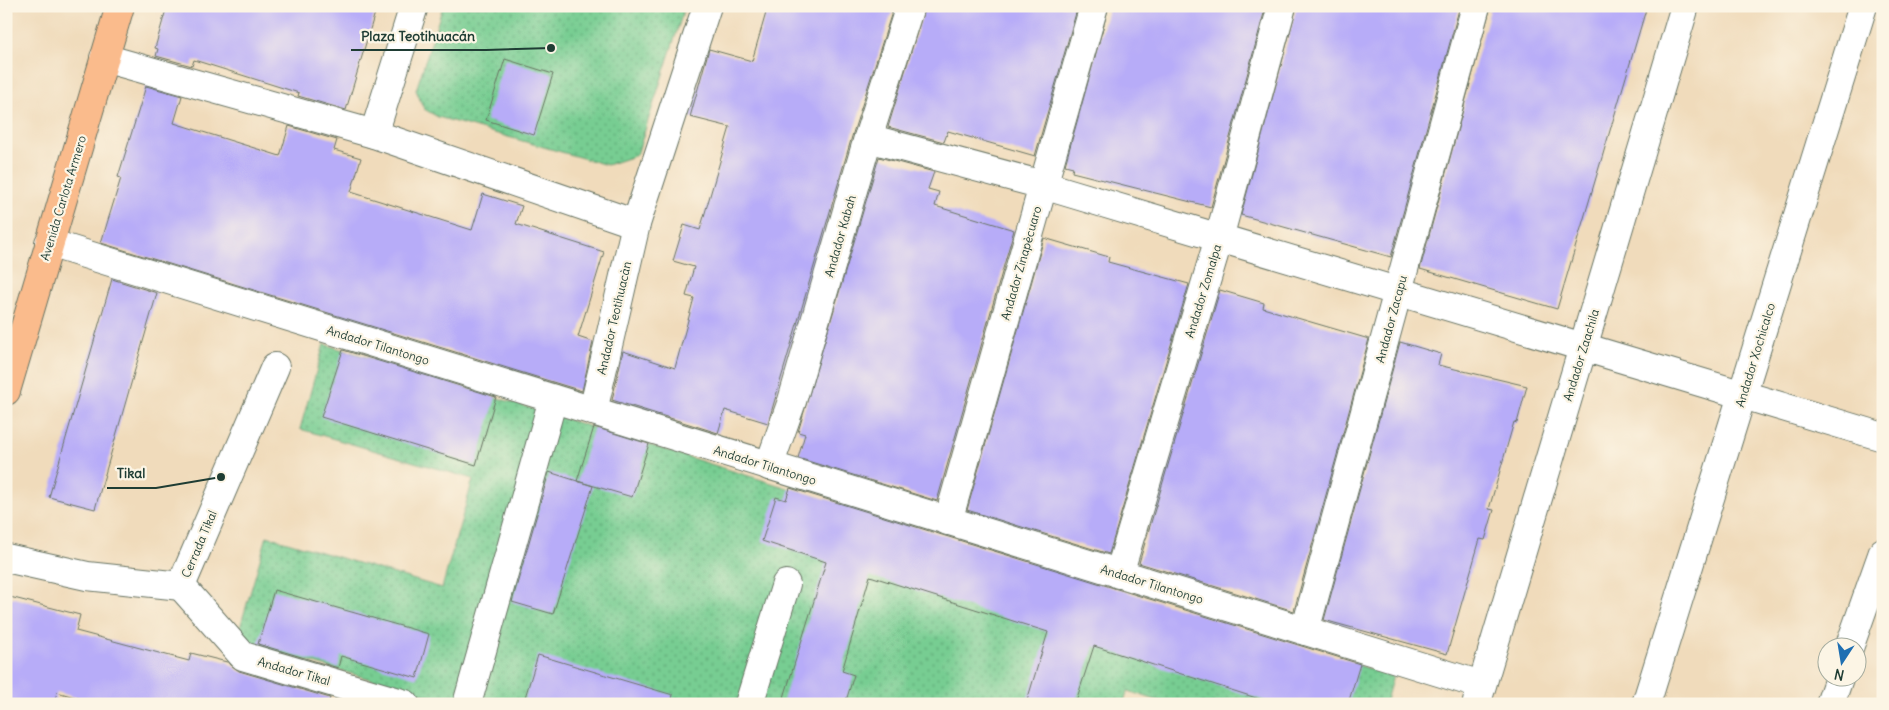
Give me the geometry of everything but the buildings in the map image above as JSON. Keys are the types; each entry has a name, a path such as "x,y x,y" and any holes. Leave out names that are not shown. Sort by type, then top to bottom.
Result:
{"main road":[{"name":"Avenida Carlota Armero","path":"6,391 120,6"}],"street":[{"path":"374,134 414,6"},
{"name":"Andador Teotihuacàn","path":"593,411 636,224 707,6"},
{"name":"Andador Kabah","path":"769,466 792,401 868,138 910,6"},
{"name":"Andador Zinapècuaro","path":"948,521 1094,6"},
{"name":"Andador Zomalpa","path":"1119,574 1219,238 1282,6"},
{"name":"Andador Zacapu","path":"1305,631 1476,6"},
{"name":"Andador Zaachila","path":"1479,695 1684,6"},
{"name":"Andador Xochicalco","path":"1646,704 1863,6"},
{"path":"104,58 374,134 636,224"},
{"path":"868,138 1044,185 1883,437"},
{"name":"Andador Tilantongo","path":"49,243 1305,631 1479,695"},
{"name":"Cerrada Tikal","path":"6,558 87,576 181,586 275,367"},
{"path":"467,704 553,399"},
{"path":"1853,638 1883,552"},
{"path":"749,704 786,584"},
{"name":"Andador Tikal","path":"181,586 244,656 405,704"},
{"path":"1830,704 1836,688"}],"green space":[{"path":"443,6 685,6 637,155 607,165 438,117 424,109 416,90"},
{"path":"324,344 1393,676 1385,704 1168,704 1128,691 1123,704 458,704 236,641 267,536 442,588 473,479 300,429"}],"place":[{"name":"Plaza Teotihuacán","path":"551,48"},
{"name":"Tikal","path":"221,477"}]}
